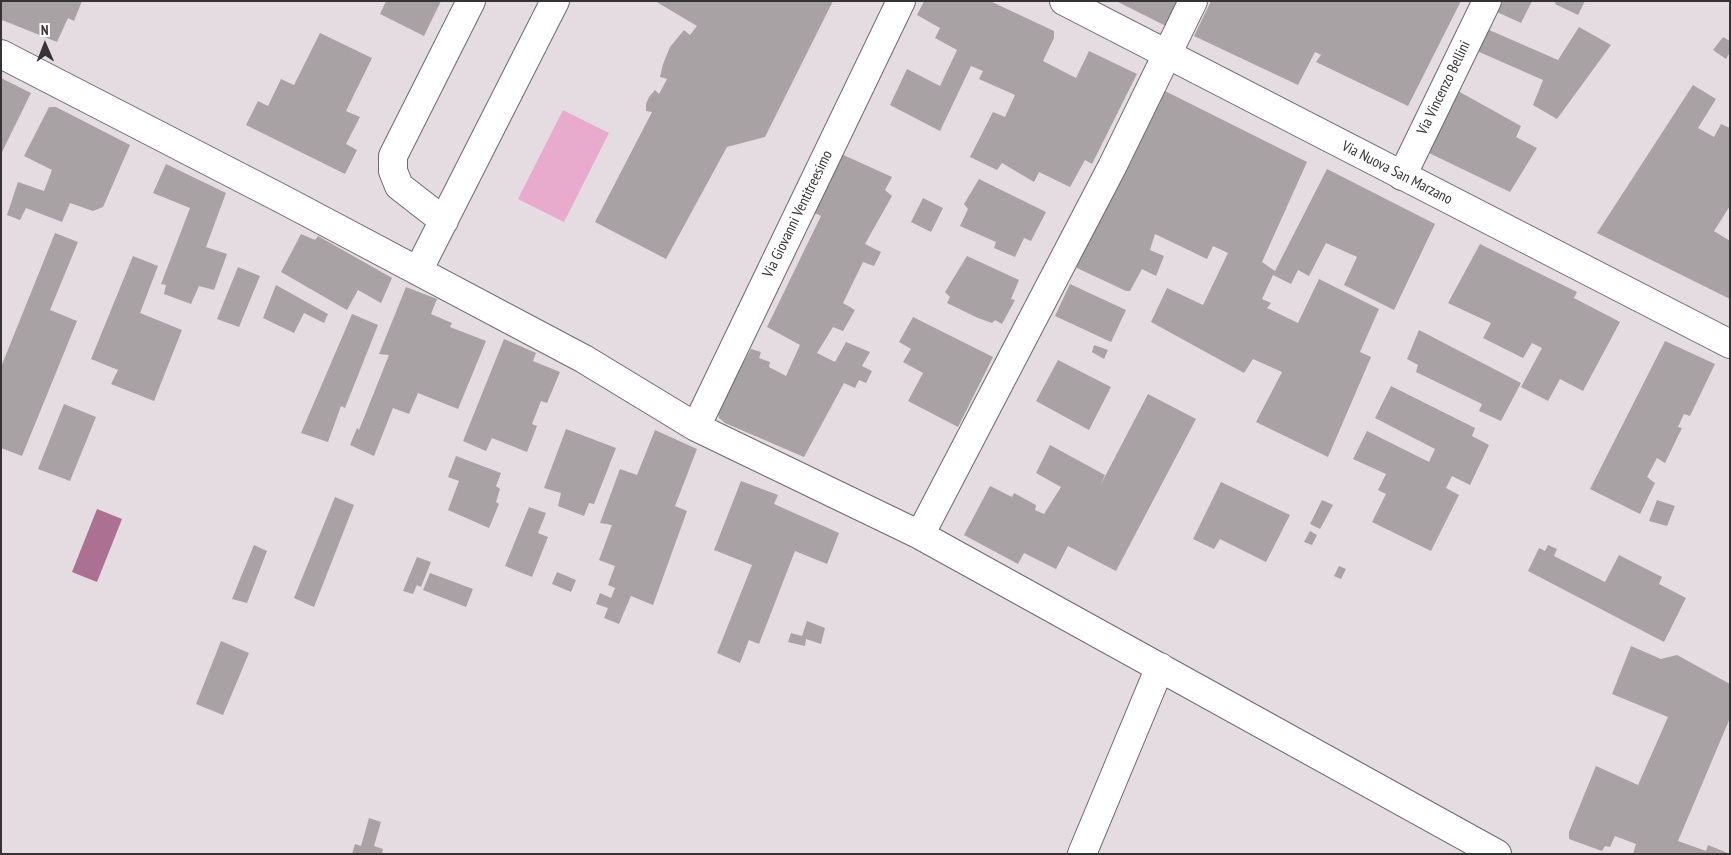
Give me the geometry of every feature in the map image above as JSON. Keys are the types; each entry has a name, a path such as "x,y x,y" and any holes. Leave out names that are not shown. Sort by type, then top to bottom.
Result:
{"street":[{"path":"444,221 399,186 393,171 393,156 471,1"},
{"path":"418,271 555,1"},
{"name":"Via Giovanni Ventitreesimo","path":"696,427 901,1"},
{"name":"Via Nuova San Marzano","path":"1064,1 1730,344"},
{"path":"920,535 1112,167 1193,1"},
{"name":"Via Vincenzo Bellini","path":"1402,176 1487,1"},
{"path":"1,54 584,359 696,427 920,535 1496,854"},
{"path":"1082,854 1160,667"}],"shaded area":[{"path":"563,110 609,133 564,222 518,199"},
{"path":"97,509 122,519 97,582 72,572"}],"building":[{"path":"2,1 82,1 74,21 68,18 57,42 2,20"},
{"path":"386,1 441,1 424,36 380,14"},
{"path":"655,1 833,1 765,137 727,147 666,259 595,222 652,112 646,111 649,97 655,90 659,94 667,79 660,77 670,47 684,30 690,35 697,26"},
{"path":"924,1 990,1 1054,31 1054,38 1043,61 1076,78 1089,51 1137,74 1092,164 1085,160 1070,187 1039,172 1034,182 1002,163 997,170 970,157 993,112 1005,117 1015,95 979,79 983,71 971,66 940,131 890,105 907,69 940,86 957,50 935,38 940,28 917,15"},
{"path":"1116,1 1178,1 1166,26"},
{"path":"1211,1 1461,1 1408,106 1316,62 1321,55 1315,52 1298,85 1194,36"},
{"path":"1503,1 1532,1 1521,23 1497,12"},
{"path":"1556,1 1585,1 1578,15 1555,4"},
{"path":"1579,27 1611,45 1557,119 1533,105 1543,80 1477,51 1487,29 1558,60"},
{"path":"320,33 372,58 346,111 360,117 346,144 357,150 345,174 246,125 258,101 268,106 281,79 294,85"},
{"path":"1723,37 1730,41 1730,52 1726,59 1713,50"},
{"path":"1,78 31,93 1,154"},
{"path":"1693,85 1716,99 1698,128 1714,137 1721,124 1730,128 1730,206 1714,231 1730,241 1730,299 1597,233"},
{"path":"1161,89 1307,162 1262,262 1275,271 1327,169 1435,224 1394,310 1344,285 1357,257 1326,243 1309,276 1298,270 1291,284 1273,275 1262,299 1271,303 1267,308 1298,323 1319,279 1379,309 1360,352 1371,357 1328,457 1256,422 1282,372 1253,359 1244,373 1151,322 1167,288 1203,305 1228,253 1213,246 1207,259 1155,234 1150,250 1164,256 1156,276 1142,269 1130,291 1126,291 1077,268 1077,264"},
{"path":"1458,91 1521,126 1516,137 1537,148 1510,192 1427,152"},
{"path":"49,107 56,107 130,145 103,207 93,211 70,203 62,222 26,208 20,220 7,215 18,182 44,191 52,170 24,156"},
{"path":"839,153 892,177 885,190 892,196 865,244 881,252 874,266 863,262 843,303 855,310 843,331 833,327 817,353 835,362 846,342 870,352 862,366 872,371 866,383 859,380 855,388 844,383 804,457 725,423 719,418 718,411 751,349 761,352 759,358 770,362 769,367 786,376 800,345 767,327 821,216 810,211"},
{"path":"166,164 226,193 206,247 227,254 214,290 199,286 191,304 164,294 166,285 161,284 190,208 153,193"},
{"path":"979,179 1046,212 1031,241 1024,238 1015,257 994,248 996,242 960,226 968,209 964,204"},
{"path":"923,198 943,208 931,232 911,222"},
{"path":"55,233 78,242 50,310 77,321 22,456 1,448 1,367"},
{"path":"301,234 315,240 318,236 392,278 381,303 358,290 347,310 281,272"},
{"path":"1480,244 1577,292 1574,298 1620,322 1583,391 1560,379 1548,401 1521,387 1542,348 1532,343 1523,358 1483,338 1491,323 1448,303"},
{"path":"133,256 158,266 140,313 182,330 154,401 111,384 118,370 91,359"},
{"path":"967,256 1019,280 1011,299 1015,300 1002,324 995,320 992,323 978,318 947,303 950,297 945,292"},
{"path":"238,267 260,276 239,327 217,319"},
{"path":"1070,284 1126,310 1111,342 1055,316"},
{"path":"276,285 328,314 324,323 304,313 294,333 263,318"},
{"path":"406,287 437,299 431,314 452,323 450,327 486,341 458,409 418,393 409,414 393,408 374,456 350,445 357,428 359,430 389,355 379,354"},
{"path":"352,314 378,325 345,408 341,406 328,442 301,433"},
{"path":"913,317 993,357 958,427 908,401 923,373 903,362 911,349 899,342"},
{"path":"1419,330 1521,383 1501,421 1479,411 1482,404 1416,372 1418,365 1407,359"},
{"path":"504,339 536,353 533,361 560,372 547,403 541,401 532,424 537,426 527,452 492,438 486,451 463,441"},
{"path":"1665,341 1715,364 1690,416 1684,414 1678,427 1682,428 1665,463 1657,458 1647,477 1655,483 1640,514 1590,489"},
{"path":"1094,345 1108,350 1104,359 1092,352"},
{"path":"1058,360 1111,387 1089,430 1036,401"},
{"path":"1391,386 1475,428 1472,436 1489,445 1470,485 1452,476 1446,488 1459,495 1431,551 1372,522 1386,494 1378,490 1386,474 1353,459 1367,431 1429,462 1435,449 1375,418"},
{"path":"1148,394 1196,419 1116,571 1068,546 1056,569 1024,553 1018,564 964,535 990,486 1012,497 1014,493 1036,505 1035,510 1044,514 1061,487 1036,473 1050,445 1105,475 1100,486"},
{"path":"64,404 96,417 70,481 38,469"},
{"path":"566,429 616,448 594,504 589,503 584,516 558,506 561,493 544,488"},
{"path":"655,430 697,449 675,506 687,511 653,605 631,596 619,624 604,618 608,608 596,604 600,593 611,598 615,588 608,585 615,566 599,560 612,525 600,523 620,469 637,475"},
{"path":"456,456 501,473 496,486 500,489 496,502 499,504 489,528 448,510 459,481 448,477"},
{"path":"741,481 778,495 774,504 839,533 827,564 795,551 759,644 749,640 740,663 717,653 752,565 714,550"},
{"path":"1221,482 1290,515 1266,562 1220,539 1214,549 1193,539"},
{"path":"335,497 354,505 314,607 294,598"},
{"path":"1322,500 1333,505 1320,529 1310,524"},
{"path":"1657,500 1675,506 1667,526 1649,521"},
{"path":"529,507 546,513 538,533 548,537 532,577 505,566"},
{"path":"1310,531 1317,535 1312,545 1304,542"},
{"path":"254,545 267,551 247,603 232,599"},
{"path":"1548,545 1557,549 1554,556 1605,582 1619,555 1662,577 1659,584 1686,598 1664,642 1528,571 1539,548 1545,551"},
{"path":"417,557 431,562 421,587 417,585 413,594 403,591"},
{"path":"1339,566 1346,569 1341,579 1334,576"},
{"path":"557,572 576,580 571,592 552,584"},
{"path":"430,573 473,589 466,607 423,590"},
{"path":"807,621 825,628 821,644 806,639 805,646 788,642 791,633 802,636"},
{"path":"221,641 249,653 223,715 196,704"},
{"path":"1631,646 1661,659 1677,655 1730,684 1730,718 1678,841 1706,851 1708,845 1730,854 1633,854 1636,844 1615,836 1610,847 1605,846 1602,851 1569,839 1569,832 1596,766 1638,785 1668,717 1612,694"},
{"path":"369,818 381,822 374,846 383,849 382,854 352,854 355,844 361,846"}]}
